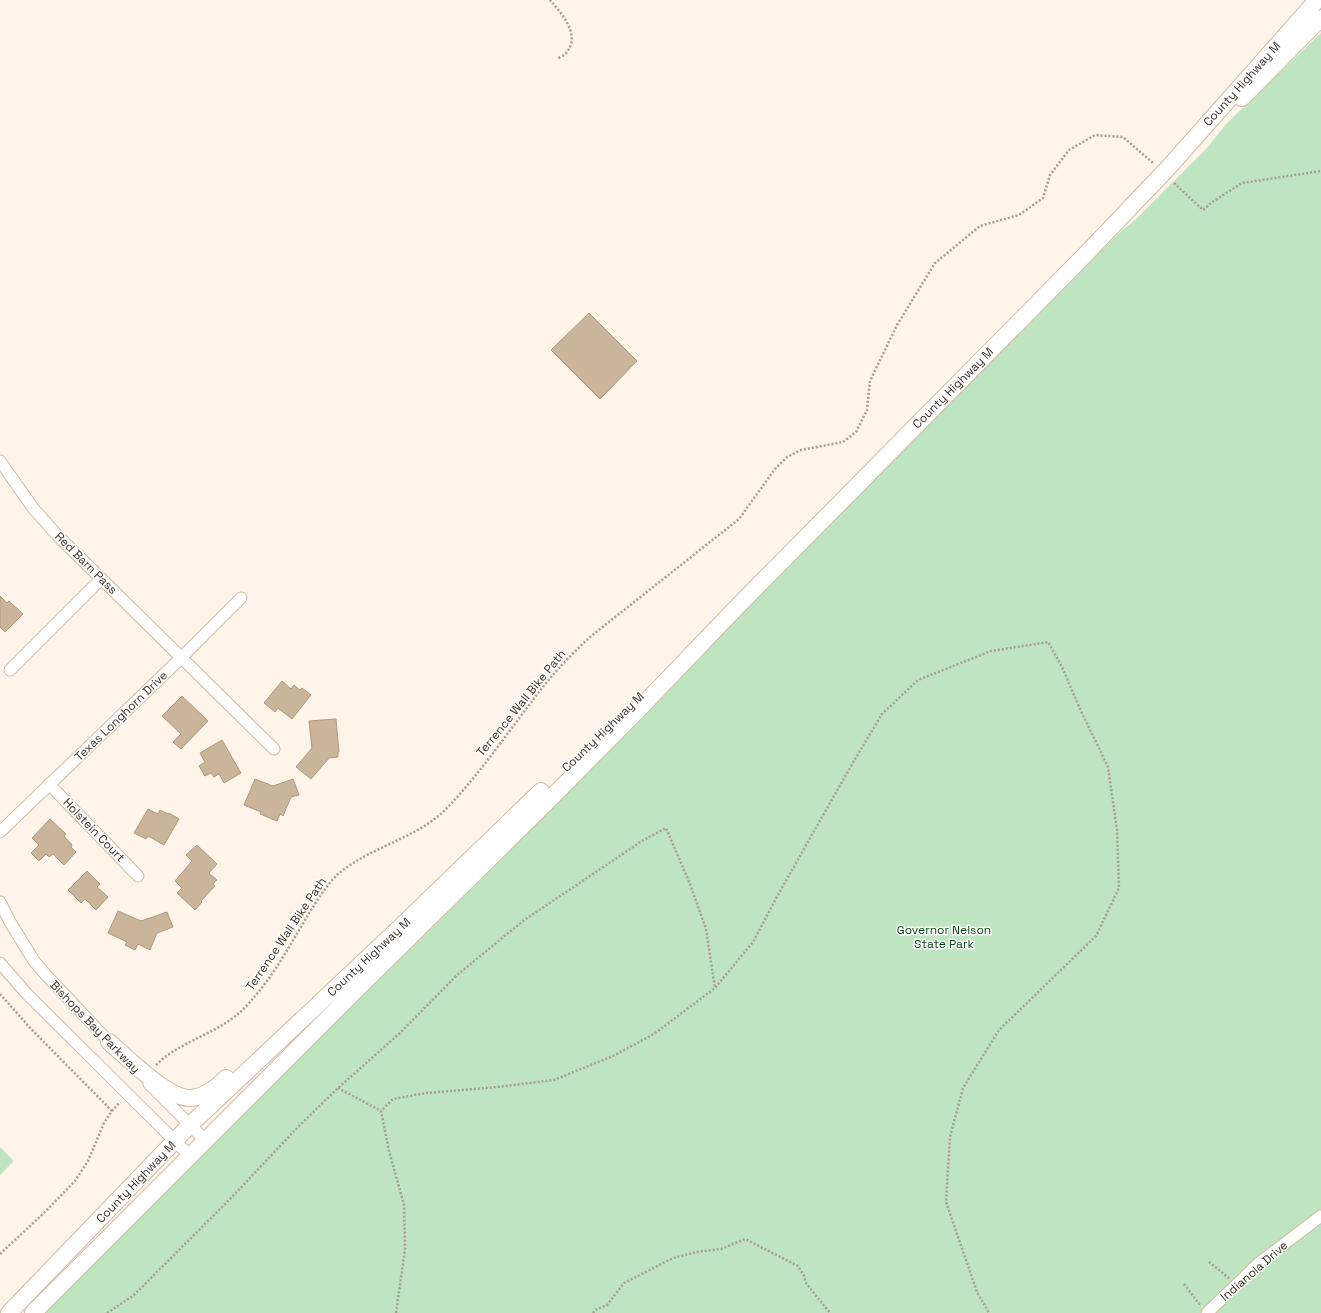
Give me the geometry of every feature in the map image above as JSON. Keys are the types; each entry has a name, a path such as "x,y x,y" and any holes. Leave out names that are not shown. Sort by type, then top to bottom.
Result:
{"main road":[{"name":"County Highway M","path":"33,1313 205,1140 547,802 736,608 1081,259 1170,175 1317,0"},
{"name":"County Highway M","path":"1170,175 1189,150 1321,18"},
{"name":"County Highway M","path":"9,1313 190,1125 364,961 667,670 736,608"},
{"path":"109,1042 163,1088 177,1095 188,1098 198,1097 212,1091 273,1032 364,961"}],"street":[{"name":"Red Barn Pass","path":"0,461 32,508 57,535 274,749"},
{"path":"10,670 101,579"},
{"name":"Texas Longhorn Drive","path":"0,832 181,658 240,598"},
{"name":"Holstein Court","path":"49,784 138,876"},
{"name":"Bishops Bay Parkway","path":"0,902 10,922 34,961 46,975 205,1140"},
{"name":"Bishops Bay Parkway","path":"0,963 27,994 190,1156"},
{"name":"Indianola Drive","path":"1205,1310 1237,1284 1259,1263 1321,1216"}],"path":[{"path":"550,0 564,17 572,34 571,45 566,53 557,59"},
{"name":"Terrence Wall Bike Path","path":"147,1074 163,1058 215,1029 238,1014 255,996 275,969 317,901 337,876 355,861 429,824 448,808 474,777 548,681 573,653 590,637 738,519 775,469 787,457 801,450 843,442 856,432 867,410 870,381 897,325 936,263 980,226 1019,215 1043,198 1050,175 1069,150 1095,135 1123,137 1153,163"},
{"path":"1170,175 1203,210 1211,203 1242,183 1321,171"},
{"path":"381,1111 393,1099 420,1094 498,1088 554,1080 613,1056 654,1034 716,988 753,942 779,893 882,714 918,680 991,651 1048,642 1062,667 1080,710 1108,767 1117,830 1119,888 1096,936 999,1030 963,1088 950,1137 946,1202 978,1292 989,1313"},
{"path":"107,1313 134,1295 226,1203 297,1128 338,1088 400,1033 457,975 522,921 642,841 666,828 690,884 706,928 716,988"},
{"path":"0,994 32,1030 112,1111"},
{"path":"338,1088 381,1111"},
{"path":"0,1254 44,1213 75,1181 88,1162 104,1123 127,1094"},
{"path":"381,1111 388,1151 404,1205 405,1249 396,1313"},
{"path":"593,1313 595,1310 607,1305 624,1283 673,1258 697,1252 721,1249 745,1238 798,1266 806,1283 830,1313"},
{"path":"1209,1262 1237,1284"},
{"path":"1184,1284 1205,1310"}],"green space":[{"name":"Governor Nelson State Park","path":"1321,33 1321,1313 37,1313 1022,329 1208,147 1226,124"},
{"path":"0,1147 14,1161 0,1175"}],"building":[{"path":"589,313 637,361 600,399 551,350"},
{"path":"0,596 7,603 9,601 23,614 5,632 0,627"},
{"path":"282,681 291,689 294,685 300,690 302,688 311,695 292,719 278,708 275,712 264,703"},
{"path":"182,696 208,721 181,749 173,742 181,734 162,716"},
{"path":"336,719 339,752 338,757 329,758 311,779 296,767 312,748 309,721"},
{"path":"222,740 241,773 224,783 219,774 214,777 211,773 205,776 199,766 205,762 200,753"},
{"path":"255,779 273,786 293,779 299,795 291,797 283,816 280,814 277,821 244,805"},
{"path":"148,809 158,814 160,810 179,819 164,845 148,836 146,839 134,833"},
{"path":"50,819 66,834 64,836 76,852 64,865 53,854 49,857 46,854 39,861 31,853 39,845 32,838"},
{"path":"197,845 217,864 209,873 217,880 213,884 215,886 195,910 177,893 182,888 175,881 192,861 186,855"},
{"path":"87,871 100,884 97,887 108,897 96,910 85,899 81,903 68,890"},
{"path":"118,911 141,921 167,912 173,927 157,933 150,950 138,944 135,950 125,945 127,942 108,933"}]}
